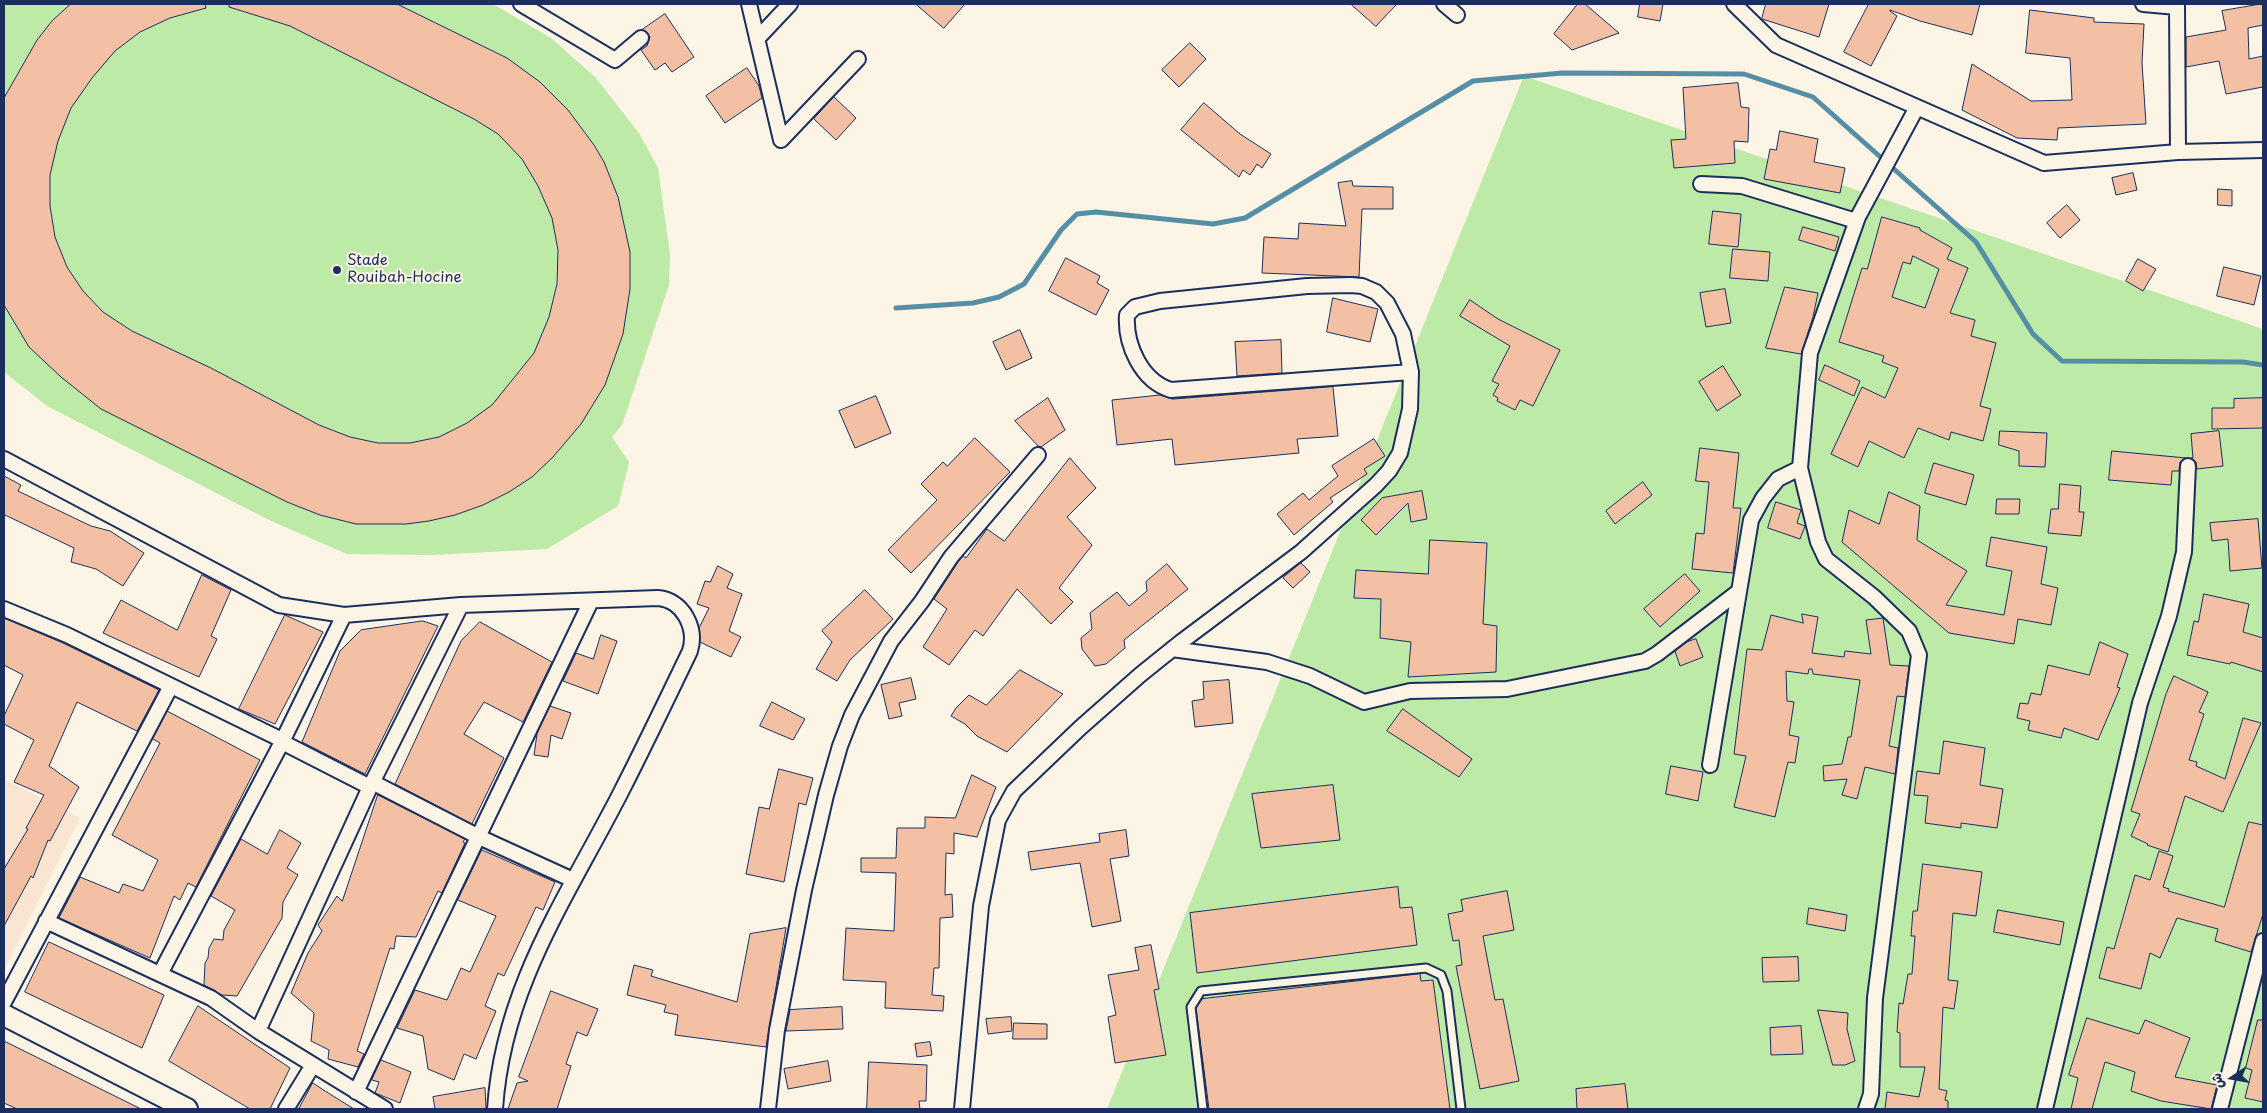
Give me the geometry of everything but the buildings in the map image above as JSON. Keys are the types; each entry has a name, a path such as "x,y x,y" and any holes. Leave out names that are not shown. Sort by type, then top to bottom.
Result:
{"main road":[{"path":"4,1015 187,1109"}],"street":[{"path":"521,4 615,60 641,38"},
{"path":"750,4 781,140 858,59"},
{"path":"757,39 790,4"},
{"path":"1444,4 1457,15"},
{"path":"1734,4 1776,45 2044,162 2178,152 2263,150"},
{"path":"2143,4 2177,5 2178,152"},
{"path":"1866,1109 1871,1094 1875,998 1882,938 1919,655 1909,631 1874,598 1826,559 1818,542 1800,468 1810,353 1856,220 1917,107"},
{"path":"1701,184 1742,186 1856,220"},
{"path":"962,1109 981,906 1001,813 1014,791 1080,728 1172,649 1301,552 1376,486 1389,471 1400,453 1410,409 1411,372 1403,334 1387,303 1376,292 1362,286 1307,286 1160,301 1135,307 1127,315 1129,335 1140,366 1152,381 1171,390 1411,372"},
{"path":"768,1109 777,1030 804,890 829,787 852,714 890,641 922,601 951,557 1038,455"},
{"path":"4,459 279,605 344,615 461,605 658,598 672,600 680,608 686,617 692,637 690,651 620,795 573,880 528,970 516,1001 501,1059 495,1109"},
{"path":"2045,1109 2140,702 2169,616 2184,552 2188,466"},
{"path":"1710,765 1751,520 1763,498 1778,479 1800,468"},
{"path":"1172,649 1268,662 1318,679 1364,702 1410,691 1507,689 1645,661 1657,654 1738,592"},
{"path":"356,1092 592,601"},
{"path":"258,1031 371,784 461,605"},
{"path":"4,609 67,635 479,837 573,880"},
{"path":"160,974 282,741 344,615"},
{"path":"4,1002 170,686"},
{"path":"46,921 211,998 258,1031 385,1109"},
{"path":"2220,1109 2263,941"},
{"path":"286,1109 313,1065"}],"lane":[{"path":"1203,1109 1191,1006 1201,991 1426,968 1441,974 1447,991 1461,1109"}],"shaded area":[{"path":"4,779 80,818 4,970"}],"green space":[{"name":"Stade Rouibah-Hocine","path":"4,4 493,4 551,38 595,77 639,133 658,168 670,255 669,285 622,425 612,437 629,462 618,506 547,549 433,555 347,554 269,520 47,406 4,372"},
{"path":"1524,76 2263,329 2263,1109 1107,1109"}],"waterway":[{"path":"896,308 973,303 999,297 1024,284 1061,230 1077,214 1096,212 1213,224 1245,218 1473,81 1562,73 1744,74 1813,97 1976,242 2033,334 2062,361 2243,362 2263,365"}],"place":[{"name":"Stade Rouibah-Hocine","path":"337,270"}]}
